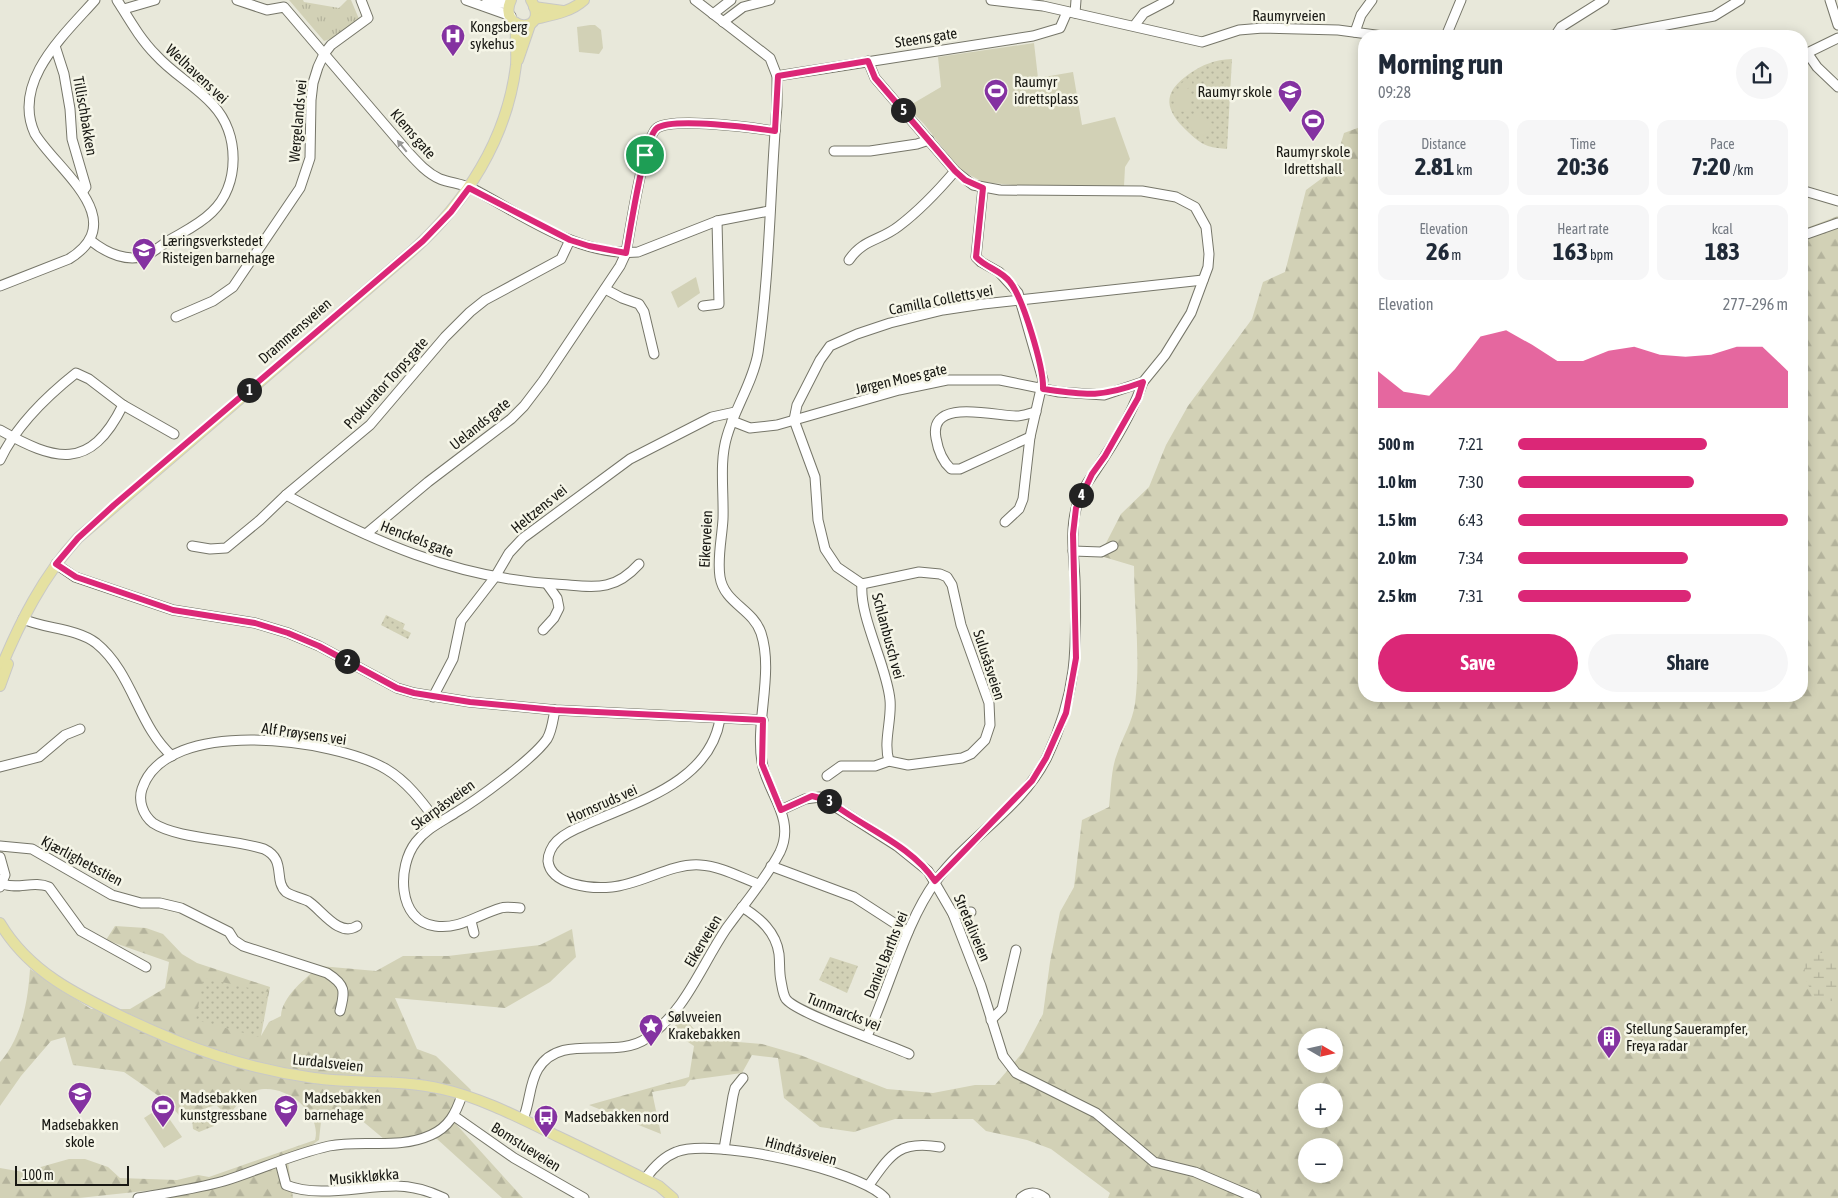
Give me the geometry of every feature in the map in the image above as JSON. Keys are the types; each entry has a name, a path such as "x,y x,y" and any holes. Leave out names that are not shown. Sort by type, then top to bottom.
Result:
{"main road":[{"path":"513,20 522,26 564,11 584,0"},
{"name":"Drammensveien","path":"510,2 516,63"},
{"path":"532,22 533,3 564,11"},
{"name":"Drammensveien","path":"0,670 23,619 56,564 78,538 114,505 423,241 451,212 469,188 485,160 502,122 511,94 516,63 532,22"},
{"name":"Drammensveien","path":"0,686 14,641"},
{"name":"Lurdalsveien","path":"0,923 22,953 56,982 108,1010 189,1047 234,1062 278,1073 340,1081 412,1084 462,1095 522,1119 646,1179 666,1191 673,1198"}],"street":[{"path":"0,286 70,259 90,240 92,214 83,191 40,142 29,117 28,103 31,87 42,65 55,46 95,0"},
{"name":"Welhavens vei","path":"90,240 115,255 131,257 149,254 197,225 212,212 223,199 232,178 234,160 232,144 222,117 208,100 158,57 135,28 117,0"},
{"path":"124,9 155,0"},
{"name":"Klems gate","path":"237,0 267,10 283,3 324,54 425,170 438,178 469,188 570,240 589,246 626,253 654,247 717,220 770,211"},
{"name":"Wergelands vei","path":"176,318 212,301 233,287 300,188 310,158 312,83 324,54 331,46 368,18 361,0"},
{"path":"466,0 480,4 513,20"},
{"path":"695,0 770,58 778,76"},
{"path":"713,14 731,0"},
{"path":"723,22 742,7 770,0"},
{"name":"Raumyrveien","path":"991,0 1071,12 1202,42 1250,29 1358,32"},
{"path":"1071,12 1076,0"},
{"path":"1134,26 1144,13 1169,0"},
{"path":"1355,32 1361,15 1372,0"},
{"path":"1448,30 1461,0"},
{"path":"1559,30 1604,0"},
{"path":"1640,30 1714,16 1740,0"},
{"path":"1830,0 1838,25"},
{"path":"480,4 510,2"},
{"name":"Steens gate","path":"778,76 1049,32 1060,28 1071,12"},
{"path":"1808,53 1838,38"},
{"name":"Tillischbakken","path":"55,46 67,88 72,139 86,187 83,191"},
{"path":"1808,58 1838,87"},
{"path":"868,61 875,78 955,171 965,180 983,188 1009,190 1142,191 1176,197 1195,207 1206,227 1208,267 1191,313 1180,333 1143,382"},
{"name":"Eikerveien","path":"522,1119 528,1106 536,1074 550,1056 566,1049 606,1049 627,1046 644,1040 664,1025 679,1009 725,931 771,866 784,839 785,829 781,810 762,764 762,637 756,621 725,592 720,576 723,455 733,417 758,355 770,211 778,76"},
{"name":"Uelands gate","path":"366,534 524,406 605,289 626,253 645,155 649,138 655,129 667,124 724,124 775,131"},
{"path":"834,151 870,151 917,144 929,140"},
{"path":"849,260 862,245 888,234 917,212 955,171"},
{"path":"983,188 976,257 1009,280 1018,293 1042,370 1043,389 1030,437 1023,499 1019,509 1005,522"},
{"path":"1808,192 1838,201"},
{"path":"703,306 719,304 717,220"},
{"path":"1808,234 1838,223"},
{"name":"Prokurator Torps gate","path":"192,546 210,549 226,548 260,520 286,494 370,425 445,337 470,312 485,300 561,259 570,240"},
{"name":"Camilla Colletts vei","path":"794,420 798,405 824,352 835,342 890,323 934,312 983,304 1203,280"},
{"path":"605,289 639,304 644,312 654,354"},
{"path":"0,460 14,438 57,388 79,369 123,405 174,434"},
{"name":"Jørgen Moes gate","path":"733,417 750,428 777,425 899,390 948,380 1000,380 1043,389 1089,395 1104,395 1143,382"},
{"name":"Daniel Barths vei","path":"867,1036 892,978 908,932 935,881 1032,781 1046,758 1066,713 1076,658 1073,551 1076,508 1092,474 1105,456 1138,398 1143,382"},
{"path":"0,430 44,453 58,456 78,453 100,439 123,405"},
{"path":"1030,437 960,468 951,469 941,457 935,436 936,428 941,420 953,413 970,410 1017,416 1036,412"},
{"name":"Heltzens vei","path":"433,697 453,659 461,621 495,577 509,553 523,538 613,470 653,445 724,413 733,417"},
{"name":"Schlanbusch vei","path":"794,420 815,477 818,520 825,549 836,567 862,584 863,602 890,698 887,749 889,761"},
{"name":"Henckels gate","path":"286,494 348,528 438,564 495,577 547,584 592,586 621,582 639,564"},
{"path":"1073,551 1101,552 1113,546"},
{"path":"56,564 76,577 173,610 255,623 279,630 319,646 397,688 433,697 555,710 763,720"},
{"name":"Sulusåsveien","path":"827,776 841,766 875,766 889,761 908,765 947,761 971,754 985,740 990,725 989,703 961,625 952,585 947,577 931,572 919,572 862,584"},
{"path":"542,630 554,618 560,608 557,598 547,584"},
{"path":"23,619 85,637 106,653 130,687 148,727 163,748 172,756"},
{"name":"Skarpåsveien","path":"520,908 503,907 471,921 446,926 428,924 415,916 408,906 404,894 404,867 408,853 424,833 466,807 536,751 550,732 555,710"},
{"name":"Hornsruds vei","path":"720,719 718,733 712,744 686,774 672,786 641,802 569,832 557,841 552,848 548,858 549,869 558,877 569,882 609,887 698,865 718,868 758,884"},
{"path":"0,767 39,756 65,735 80,729"},
{"name":"Alf Prøysens vei","path":"357,926 347,929 338,925 309,902 286,892 282,886 278,862 270,852 254,845 176,832 163,828 147,817 141,802 144,784 149,775 172,756 208,743 242,740 291,743 339,750 367,760 394,774 406,784 438,823"},
{"name":"Stretaliveien","path":"781,810 812,796 828,800 915,859 928,871 953,914 992,1020 1003,1056 1012,1069 1022,1078 1096,1112 1154,1162 1195,1172 1256,1198"},
{"name":"Kjærlighetsstien","path":"0,846 36,851 112,895 141,903 160,903 181,908 229,932 234,940 243,946 327,973 344,989 345,996 340,1011"},
{"path":"0,857 5,875 1,886 14,887 41,884 49,888 81,932 146,967"},
{"path":"771,866 854,897 908,932"},
{"name":"Tunmarcks vei","path":"742,908 766,926 772,935 777,946 780,975 786,999 795,1007 909,1054"},
{"path":"953,914 971,912"},
{"path":"471,921 474,933"},
{"name":"Stretaliveien","path":"992,1020 1002,1009 1016,950"},
{"path":"724,1149 735,1088 744,1078"},
{"path":"138,1198 223,1181 308,1151 332,1145 411,1142 438,1132 454,1116 462,1095"},
{"name":"Bomstueveien","path":"454,1116 514,1158 584,1198"},
{"path":"869,1185 880,1168 898,1149 915,1144 940,1146"},
{"name":"Hindtåsveien","path":"646,1179 655,1167 677,1152 692,1149 724,1149 780,1158 869,1185 886,1198"},
{"name":"Musikkløkka","path":"280,1162 286,1185 300,1193 316,1195 396,1186 427,1190 444,1198"},
{"path":"1021,1198 1030,1193 1040,1194 1045,1198"}],"green space":[{"path":"289,0 303,0 304,2 339,8 347,0 351,0 359,19 333,38 324,41"},
{"path":"595,25 601,30 603,48 599,54 579,52 577,27"},
{"name":"Raumyr idrettsplass","path":"1034,43 1038,78 1073,72 1082,125 1115,117 1130,159 1125,167 1124,186 1013,185 983,182 960,170 924,124 907,107 941,87 938,57"},
{"path":"1232,59 1227,149 1210,147 1198,141 1177,119 1170,105 1171,93 1181,80 1204,65 1220,60"},
{"path":"1190,77 1193,85 1187,89 1191,90 1190,112 1175,111 1176,89 1181,89 1179,85"},
{"path":"1196,111 1213,124 1203,137 1186,124"},
{"path":"1358,128 1358,702 1808,702 1808,227 1838,216 1838,1198 1108,1198 1110,1193 1051,1149 1027,1140 986,1131 973,1119 895,1119 854,1132 820,1127 784,1098 778,1058 752,1055 742,1073 690,1080 685,1086 652,1092 661,1134 589,1105 689,1077 694,1046 670,1030 684,1017 702,1039 762,1044 800,1055 887,1089 933,1093 975,1085 995,1085 1023,1052 1043,1014 1050,962 1060,912 1074,887 1082,820 1109,807 1115,760 1132,717 1135,704 1137,652 1134,566 1104,557 1105,545 1121,514 1149,487 1166,445 1188,406 1252,319 1263,282 1285,272 1306,190 1333,170 1344,133"},
{"path":"696,277 700,293 678,308 671,292"},
{"path":"386,615 405,624 403,629 411,633 408,639 381,625"},
{"path":"115,926 146,928 163,934 182,954 197,963 270,987 261,1036 269,1022 281,1016 282,1009 290,995 320,966 376,971 403,956 448,956 540,945 572,929 576,957 550,982 505,1008 395,998 417,1049 436,1056 471,1090 455,1123 523,1198 502,1198 437,1139 384,1139 360,1119 322,1112 319,1140 288,1162 293,1198 163,1198 163,1189 79,1198 0,1198 0,1168 23,1172 69,1159 85,1159 108,1167 120,1178 177,1180 198,1175 209,1177 315,1140 316,1130 309,1112 302,1104 284,1092 258,1090 243,1099 228,1116 216,1105 191,1113 187,1121 182,1119 169,1103 124,1072 73,1065 65,1037 51,1041 21,1076 0,1106 0,1062 14,1042 19,1030 28,993 30,969 91,1009 130,1009 165,988 169,962 106,940"},
{"path":"1808,953 1838,953 1838,1002 1817,999 1813,994 1807,983 1805,971"},
{"path":"830,957 858,966 847,993 819,980"},
{"path":"203,978 268,992 259,1037 196,1020"},
{"name":"Madsebakken kunstgressbane","path":"161,1107 182,1137 164,1148 144,1118"},
{"path":"210,1113 214,1116 214,1126 199,1132 193,1129 192,1119"}],"place":[{"name":"Kongsberg sykehus","path":"453,57"},
{"name":"Raumyr idrettsplass","path":"996,112"},
{"name":"Raumyr skole","path":"1290,113"},
{"name":"Raumyr skole Idrettshall","path":"1313,142"},
{"name":"Læringsverkstedet Risteigen barnehage","path":"144,271"},
{"name":"Sølvveien Krakebakken","path":"651,1047"},
{"name":"Stellung Sauerampfer, Freya radar","path":"1609,1059"},
{"name":"Madsebakken skole","path":"80,1115"},
{"name":"Madsebakken kunstgressbane","path":"163,1128"},
{"name":"Madsebakken barnehage","path":"286,1128"},
{"name":"Madsebakken nord","path":"546,1138"}],"route":[{"path":"868,61 875,78 955,171 965,180 983,188 976,257 1009,280 1018,293 1042,370 1043,389 1104,395 1143,382 1138,398 1105,456 1092,474 1076,508 1073,534 1076,658 1066,713 1046,758 1032,781 1015,801 935,881 928,871 915,859 828,800 812,796 781,810 762,764 763,720 555,710 470,702 414,693 397,688 319,646 288,633 255,623 198,616 173,610 76,577 56,564 78,538 114,505 423,241 451,212 469,188 570,240 589,246 626,253 645,155 649,138 655,129 667,124 724,124 775,131 778,76 868,61"}]}
